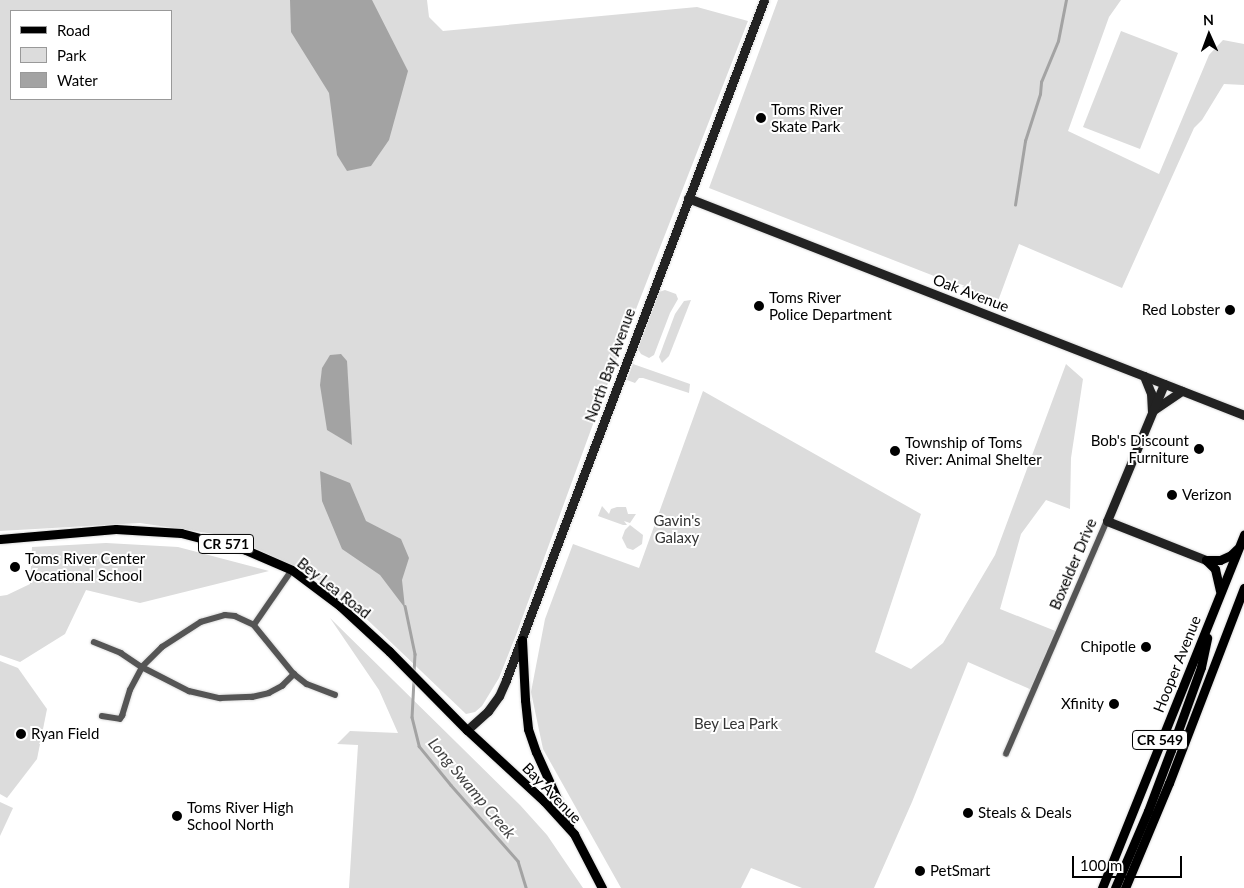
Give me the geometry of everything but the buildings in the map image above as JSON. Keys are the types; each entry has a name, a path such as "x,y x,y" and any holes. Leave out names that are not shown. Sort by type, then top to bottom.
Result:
{"main road":[{"name":"Bey Lea Road","path":"0,539 116,529 181,533 246,550 292,570 340,606 410,672 467,730"},
{"name":"Hooper Avenue","path":"1102,888 1244,534"},
{"path":"1206,560 1220,560 1231,555 1239,546"},
{"path":"1206,560 1215,569 1221,593"},
{"name":"CR 549","path":"1125,888 1173,774 1244,588"},
{"path":"1114,888 1148,811 1201,667 1211,618"},
{"path":"522,640 524,700 528,729 536,752 574,834"},
{"name":"Bay Avenue","path":"467,730 544,801 574,834 602,888"}],"street":[{"name":"North Bay Avenue","path":"467,730 488,711 499,696 522,640 714,127 764,0"},
{"name":"Oak Avenue","path":"688,198 1244,415"},
{"path":"1144,376 1151,393 1152,410 1182,391"},
{"name":"Boxelder Drive","path":"1006,754 1164,384"},
{"path":"1107,521 1206,560"},
{"path":"254,625 292,570"},
{"path":"102,716 120,719 130,690 142,667 175,638 210,618 235,616 254,625 294,674 307,684 335,695"},
{"path":"94,642 121,653 142,667 189,690 220,698 252,697 269,693 282,686 294,674"}],"green space":[{"path":"0,0 427,0 429,17 443,31 697,7 748,21 619,353 516,635 499,678 482,706 475,712 466,714 353,606 325,584 293,566 248,545 214,534 140,523 0,531"},
{"path":"778,0 1121,0 1109,17 1068,131 1159,174 1209,55 1223,40 1244,44 1244,85 1224,84 1202,120 1194,128 1122,288 1019,244 998,301 709,188"},
{"path":"1121,31 1178,53 1140,149 1083,127"},
{"path":"665,290 676,294 678,299 670,313 654,355 649,358 641,354 638,349 659,292"},
{"path":"691,300 669,356 662,363 659,357 675,314 684,301"},
{"path":"633,364 690,384 689,393 643,378 639,378 635,383 627,380"},
{"name":"Bey Lea Park","path":"1066,364 1083,379 1071,458 1070,509 1046,500 1021,534 1000,609 1058,632 1032,690 968,662 912,802 874,888 802,888 751,868 741,888 621,888 543,749 531,692 545,619 573,544 639,568 703,391 921,514 875,652 911,669 943,643 995,555"},
{"path":"602,506 609,514 611,509 626,507 628,514 636,514 630,523 624,521 627,525 623,525 598,516"},
{"path":"630,525 643,535 642,544 633,550 627,548 622,538 625,530"},
{"path":"106,543 178,547 269,571 140,603 86,590 65,634 20,662 0,655 0,596 7,595 30,584 32,547"},
{"path":"330,618 520,805 547,835 583,888 349,888 358,745 337,744 350,731 398,733 379,690"},
{"name":"Ryan Field","path":"0,661 18,668 47,709 37,759 7,798 0,794"},
{"path":"0,802 13,808 0,836"}],"water":[{"path":"290,0 372,0 408,71 389,140 371,166 347,171 337,155 329,93 291,32"},
{"path":"341,354 347,361 352,445 327,430 320,385 322,368 330,355"},
{"path":"320,471 350,483 366,521 401,539 409,558 402,580 405,608 380,575 342,549 322,501"}],"waterway":[{"path":"1015,205 1025,141 1040,94 1041,82 1058,41 1066,0"},
{"name":"Long Swamp Creek","path":"405,606 415,654 414,672"},
{"name":"Long Swamp Creek","path":"414,680 412,717 419,746 518,861 526,888"}],"place":[{"name":"Toms River Skate Park","path":"761,118"},
{"name":"Toms River Police Department","path":"759,306"},
{"name":"Red Lobster","path":"1230,310"},
{"name":"Bob's Discount Furniture","path":"1199,449"},
{"name":"Township of Toms River: Animal Shelter","path":"895,451"},
{"name":"Verizon","path":"1172,495"},
{"name":"Toms River Center Vocational School","path":"15,567"},
{"name":"Chipotle","path":"1146,647"},
{"name":"Xfinity","path":"1114,704"},
{"name":"Ryan Field","path":"21,734"},
{"name":"Steals & Deals","path":"968,813"},
{"name":"Toms River High School North","path":"177,816"},
{"name":"PetSmart","path":"920,871"}],"park label":[{"name":"Gavin's Galaxy","path":"677,528"}]}
